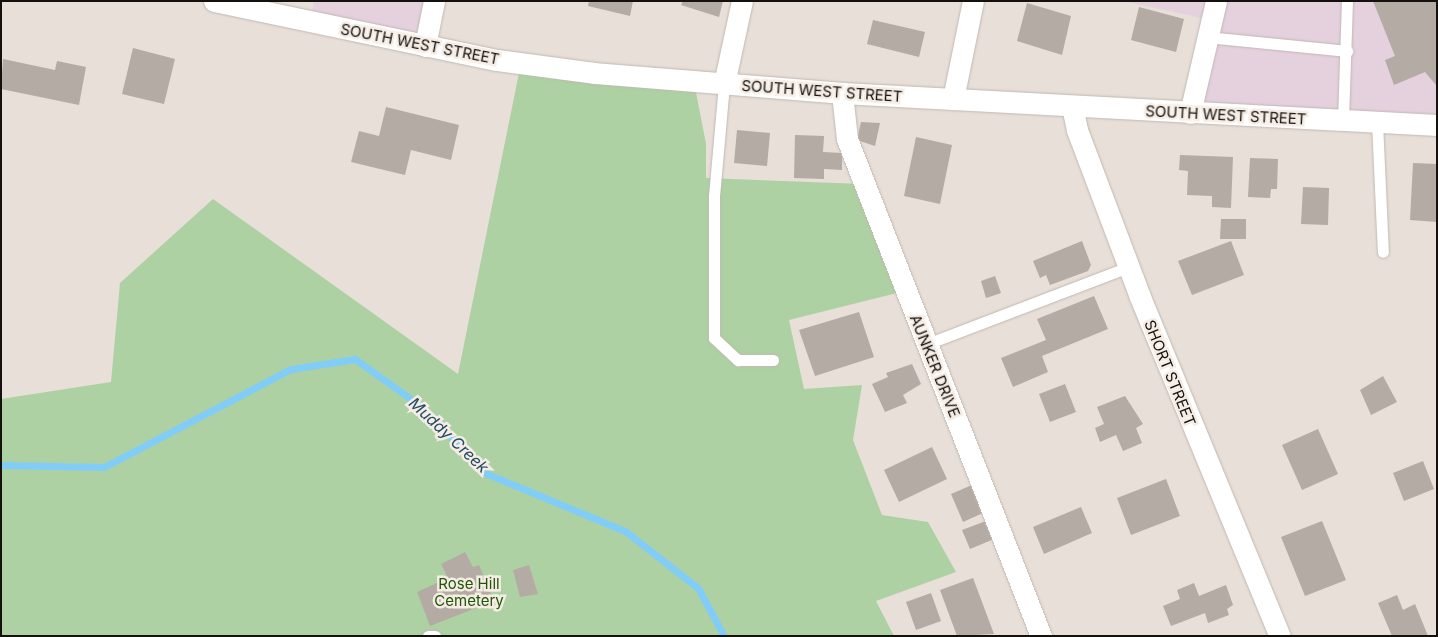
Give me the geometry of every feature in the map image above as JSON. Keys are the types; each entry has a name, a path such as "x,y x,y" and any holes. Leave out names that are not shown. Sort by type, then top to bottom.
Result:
{"street":[{"name":"SOUTH WEST STREET","path":"214,1 425,46 594,73 842,93 1437,126"},
{"path":"425,46 434,1"},
{"path":"724,84 742,1"},
{"path":"953,99 973,1"},
{"path":"1190,113 1207,37 1212,2"},
{"name":"AUNKER DRIVE","path":"842,93 846,139 1041,636"},
{"name":"SHORT STREET","path":"1072,106 1077,130 1129,267 1280,636"}],"lane":[{"path":"1343,121 1347,51 1347,1"},
{"path":"1207,37 1347,51"},
{"path":"724,84 714,196 714,338 738,360 772,360"},
{"path":"1377,122 1383,252"},
{"path":"927,344 1129,267"},
{"path":"428,636 435,636"}],"shaded area":[{"path":"314,1 433,1 425,46 310,22"},
{"path":"1123,1 1437,1 1437,125 1190,113 1211,20"}],"green space":[{"name":"Rose Hill Cemetery","path":"521,63 694,82 706,144 706,178 863,184 905,291 789,320 804,389 862,385 853,440 882,515 928,522 956,572 876,601 894,636 1,636 1,399 111,382 120,283 213,199 458,374"}],"building":[{"path":"589,1 633,1 630,16 588,6"},
{"path":"683,1 723,1 719,17 681,5"},
{"path":"1373,1 1437,1 1437,86 1425,72 1394,85 1385,60 1395,56"},
{"path":"1027,3 1071,16 1062,55 1017,41"},
{"path":"1139,7 1184,19 1176,52 1131,40"},
{"path":"873,20 925,32 919,57 867,44"},
{"path":"133,48 175,59 164,104 122,94"},
{"path":"3,59 55,70 57,61 86,67 79,105 1,89"},
{"path":"386,107 459,125 451,160 411,150 405,175 351,162 359,131 379,136"},
{"path":"861,122 880,123 875,146 857,140"},
{"path":"737,130 770,133 767,166 734,163"},
{"path":"795,135 824,136 823,152 842,153 842,170 824,169 824,179 794,178"},
{"path":"916,137 952,145 940,204 904,196"},
{"path":"1180,155 1233,157 1231,208 1212,207 1212,196 1187,195 1188,171 1179,170"},
{"path":"1250,158 1278,159 1277,189 1271,189 1270,198 1248,197"},
{"path":"1413,163 1437,164 1437,222 1410,220"},
{"path":"1303,187 1329,188 1328,225 1301,224"},
{"path":"1221,219 1246,219 1246,239 1220,239"},
{"path":"1082,241 1091,265 1088,271 1050,285 1046,275 1040,278 1033,261"},
{"path":"1231,241 1244,275 1192,295 1178,261"},
{"path":"995,276 1001,293 986,298 981,281"},
{"path":"1094,296 1108,329 1042,356 1048,372 1013,387 1001,358 1046,340 1037,319"},
{"path":"859,312 874,357 815,376 799,330"},
{"path":"912,364 921,384 903,395 907,403 885,412 872,384 888,377 886,373"},
{"path":"1383,376 1397,402 1371,415 1360,390"},
{"path":"1065,384 1076,412 1050,422 1039,394"},
{"path":"1125,396 1143,424 1136,428 1142,443 1123,451 1116,435 1100,442 1095,428 1104,424 1097,407"},
{"path":"1318,429 1338,474 1302,490 1282,445"},
{"path":"932,447 947,479 899,502 884,470"},
{"path":"1423,461 1434,489 1404,501 1393,473"},
{"path":"1166,479 1180,516 1131,535 1117,498"},
{"path":"972,485 983,513 963,522 951,494"},
{"path":"1081,507 1092,533 1044,554 1033,527"},
{"path":"986,521 994,539 970,549 962,530"},
{"path":"1322,521 1346,580 1305,596 1281,537"},
{"path":"465,552 473,567 479,565 494,601 430,626 417,592 448,578 441,564"},
{"path":"529,565 538,594 520,597 513,570"},
{"path":"973,578 994,634 957,636 940,590"},
{"path":"1194,583 1199,596 1226,585 1233,605 1227,609 1229,615 1208,623 1205,613 1171,626 1163,606 1180,599 1177,590"},
{"path":"931,593 941,621 916,630 906,602"},
{"path":"1397,595 1403,610 1415,604 1428,636 1392,636 1378,603"}],"waterway":[{"name":"Muddy Creek","path":"1,465 104,467 291,369 355,359 422,407 485,473 625,531 698,588 724,636"}]}
